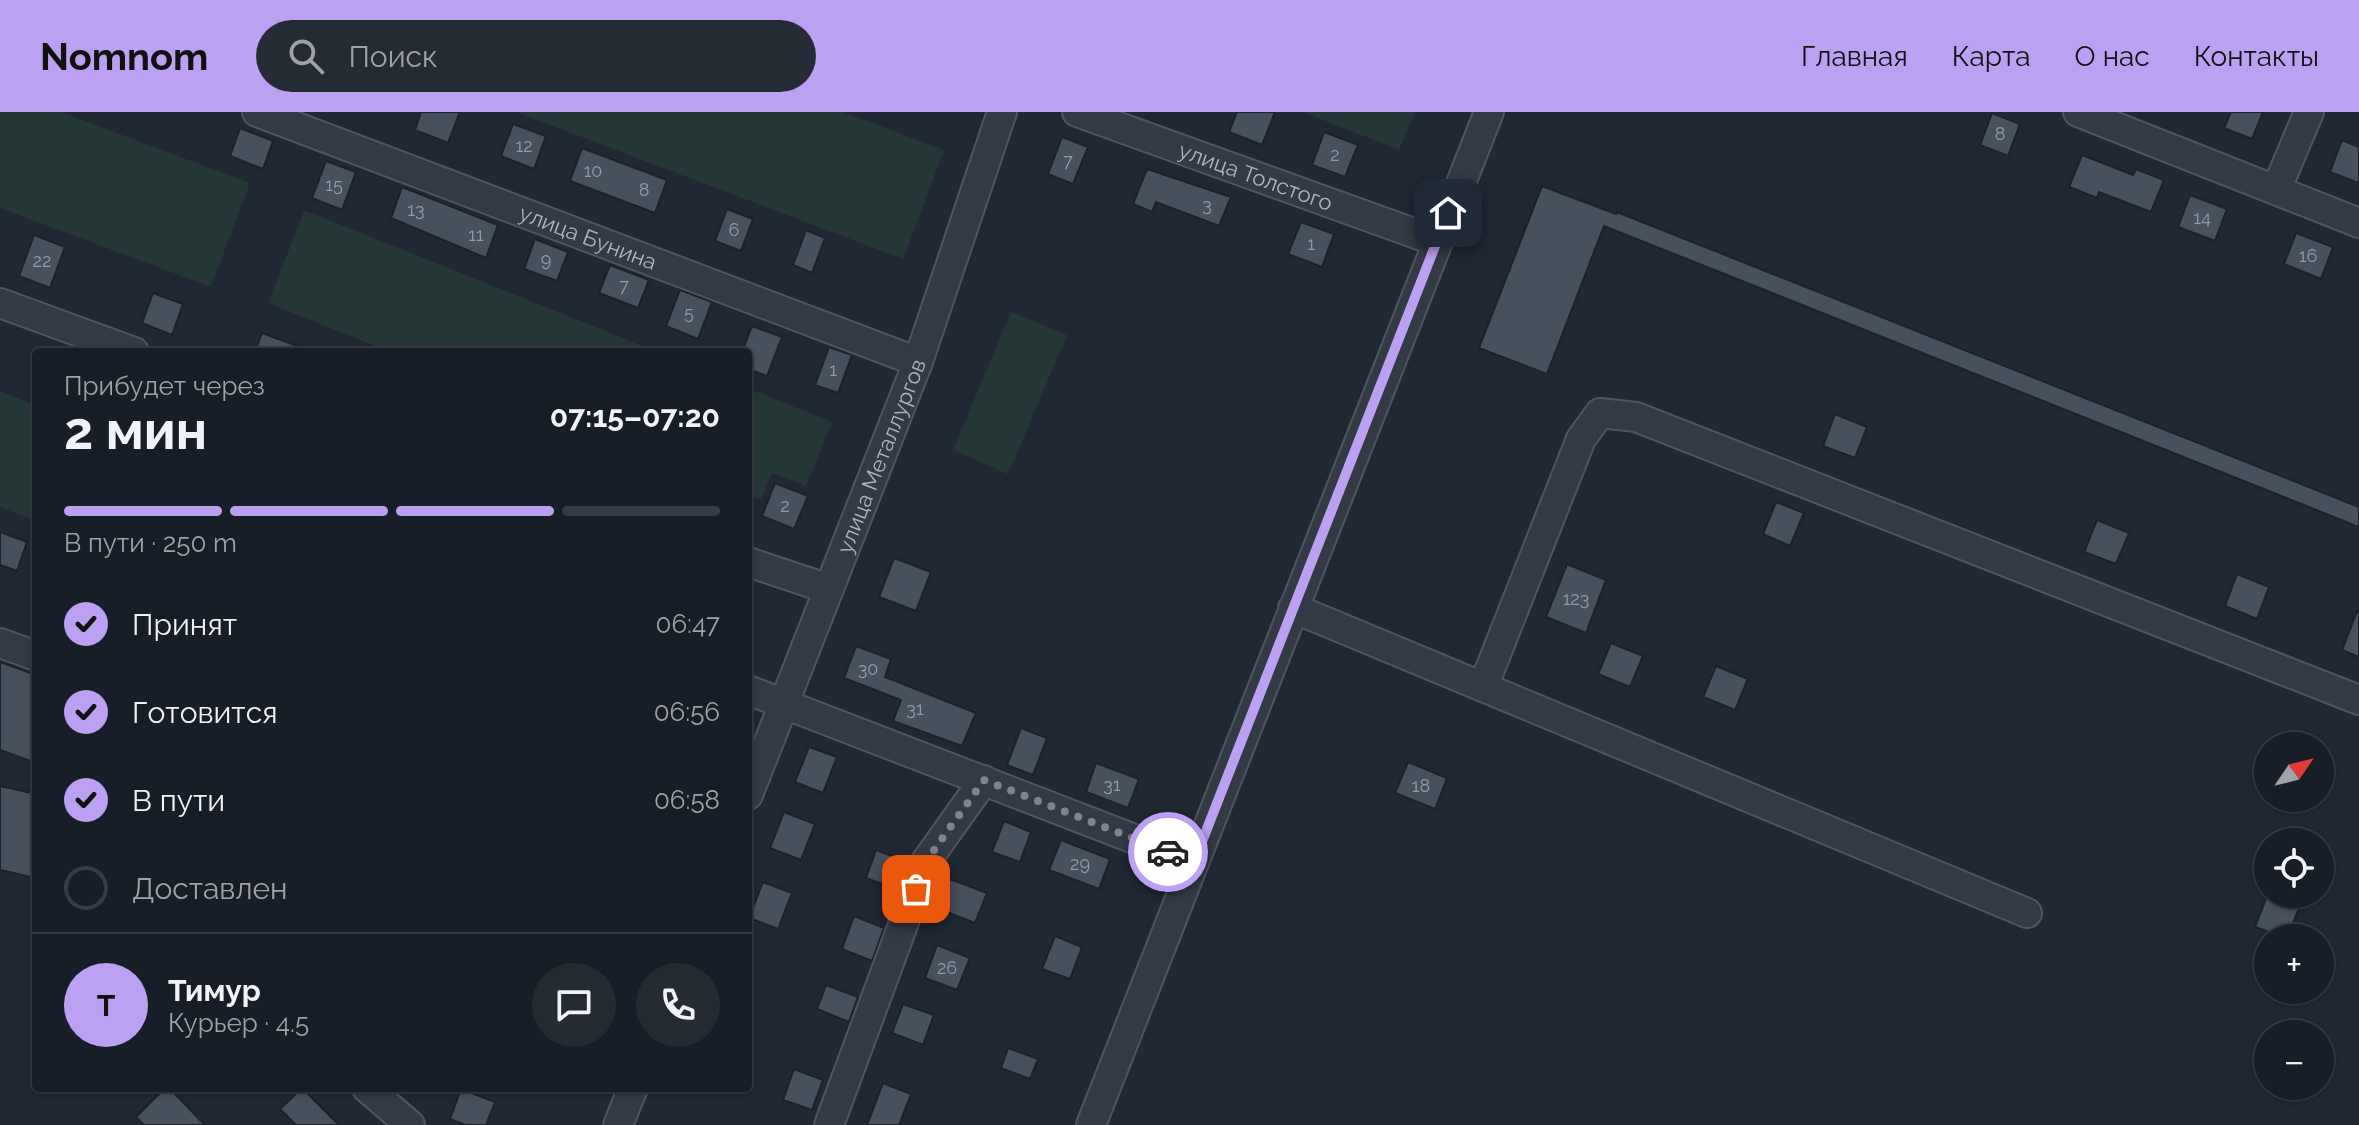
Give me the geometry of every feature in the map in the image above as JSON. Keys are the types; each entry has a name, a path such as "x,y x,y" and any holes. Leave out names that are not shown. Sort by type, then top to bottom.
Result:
{"street":[{"name":"улица Бунина","path":"257,112 918,362"},
{"name":"улица Металлургов","path":"752,785 918,362 1002,112"},
{"name":"улица Толстого","path":"1077,112 1436,241"},
{"path":"1091,1125 1489,112"},
{"path":"2078,112 2359,223"},
{"path":"2276,190 2309,112"},
{"path":"0,303 123,348"},
{"path":"1483,687 1581,439 1600,413 1636,417 2359,700"},
{"path":"752,563 829,589"},
{"path":"1293,608 2027,913"},
{"path":"0,643 32,655"},
{"path":"752,691 1194,862"},
{"path":"829,1125 927,860 984,780"},
{"path":"372,1092 410,1125"},
{"path":"618,1125 631,1092"}],"shaded area":[{"path":"0,112 61,112 250,183 211,287 0,208"},
{"path":"516,112 843,112 944,150 903,259"},
{"path":"1303,112 1415,112 1399,150"},
{"path":"304,211 648,348 380,348 268,303"},
{"path":"1011,312 1067,335 1008,474 953,450"},
{"path":"752,390 832,422 806,486 772,473 761,500 752,497"},
{"path":"0,391 32,404 32,519 0,507"}],"building":[{"path":"421,112 460,112 448,143 415,130"},
{"path":"1237,112 1275,112 1262,145 1229,132"},
{"path":"2231,112 2263,112 2252,139 2224,128"},
{"path":"1992,113 2020,124 2008,156 1980,145"},
{"path":"513,124 546,136 534,169 501,156"},
{"path":"240,128 273,141 263,169 230,156"},
{"path":"1324,132 1358,145 1345,177 1312,165"},
{"path":"1062,137 1088,147 1073,184 1048,174"},
{"path":"2342,140 2359,147 2359,183 2330,172"},
{"path":"582,148 667,180 655,213 570,181"},
{"path":"2082,155 2133,175 2136,169 2164,180 2151,212 2099,192 2097,198 2069,187"},
{"path":"326,161 356,172 342,210 312,198"},
{"path":"1147,169 1231,197 1219,226 1156,202 1152,212 1133,204"},
{"path":"1542,186 1617,212 2359,507 2359,527 1604,226 1547,374 1479,348"},
{"path":"402,187 498,225 486,258 391,218"},
{"path":"2190,195 2227,209 2215,241 2178,227"},
{"path":"727,209 753,219 741,251 715,241"},
{"path":"1301,222 1334,234 1322,267 1288,254"},
{"path":"806,230 825,238 812,273 793,265"},
{"path":"2296,233 2333,247 2321,279 2284,264"},
{"path":"34,235 65,247 50,288 19,276"},
{"path":"535,239 568,252 557,281 524,269"},
{"path":"610,265 649,280 638,308 599,293"},
{"path":"680,290 712,302 698,339 666,326"},
{"path":"153,293 183,304 172,335 142,323"},
{"path":"752,326 782,337 767,376 752,370 752,348 744,348"},
{"path":"262,333 303,348 256,348"},
{"path":"829,347 852,355 838,393 815,385"},
{"path":"1835,414 1867,427 1855,458 1823,446"},
{"path":"775,483 808,496 794,529 762,516"},
{"path":"1776,502 1804,513 1790,546 1763,534"},
{"path":"2097,520 2129,533 2116,564 2084,552"},
{"path":"0,532 27,542 17,571 0,565"},
{"path":"894,558 931,572 916,611 879,597"},
{"path":"1567,564 1606,580 1586,633 1546,617"},
{"path":"2237,574 2269,587 2257,619 2225,606"},
{"path":"2359,609 2359,657 2342,650"},
{"path":"1611,643 1643,656 1630,687 1598,674"},
{"path":"856,646 891,659 885,677 976,713 962,746 893,721 901,700 844,678"},
{"path":"0,662 32,674 32,762 0,750"},
{"path":"1716,666 1748,679 1735,710 1703,697"},
{"path":"1021,728 1047,738 1033,775 1007,765"},
{"path":"809,747 837,757 823,793 795,782"},
{"path":"1408,762 1447,778 1435,809 1395,793"},
{"path":"1096,763 1139,779 1128,808 1086,792"},
{"path":"0,786 32,793 32,877 0,870"},
{"path":"784,812 815,824 801,860 770,848"},
{"path":"1004,821 1031,832 1020,862 992,852"},
{"path":"1061,840 1110,859 1099,889 1049,870"},
{"path":"876,850 908,862 898,890 866,878"},
{"path":"950,879 987,893 975,923 939,909"},
{"path":"763,882 792,893 778,929 752,919 752,910"},
{"path":"2262,908 2299,908 2293,924 2256,924"},
{"path":"854,916 884,928 872,961 842,949"},
{"path":"1055,936 1082,947 1070,979 1042,969"},
{"path":"937,945 970,958 957,990 925,978"},
{"path":"826,985 858,997 849,1022 817,1009"},
{"path":"903,1004 934,1015 923,1045 892,1033"},
{"path":"1008,1048 1038,1059 1030,1079 1001,1068"},
{"path":"794,1069 823,1080 812,1110 783,1100"},
{"path":"883,1083 911,1094 899,1125 867,1125"},
{"path":"161,1092 173,1092 205,1125 144,1125 136,1117"},
{"path":"298,1092 306,1092 339,1125 296,1125 280,1109"},
{"path":"460,1092 469,1092 495,1102 486,1125 465,1125 450,1119"}],"way so far":[{"path":"916,889 927,860 984,780 1168,852"}],"route":[{"path":"1168,852 1194,862 1448,213"}]}
